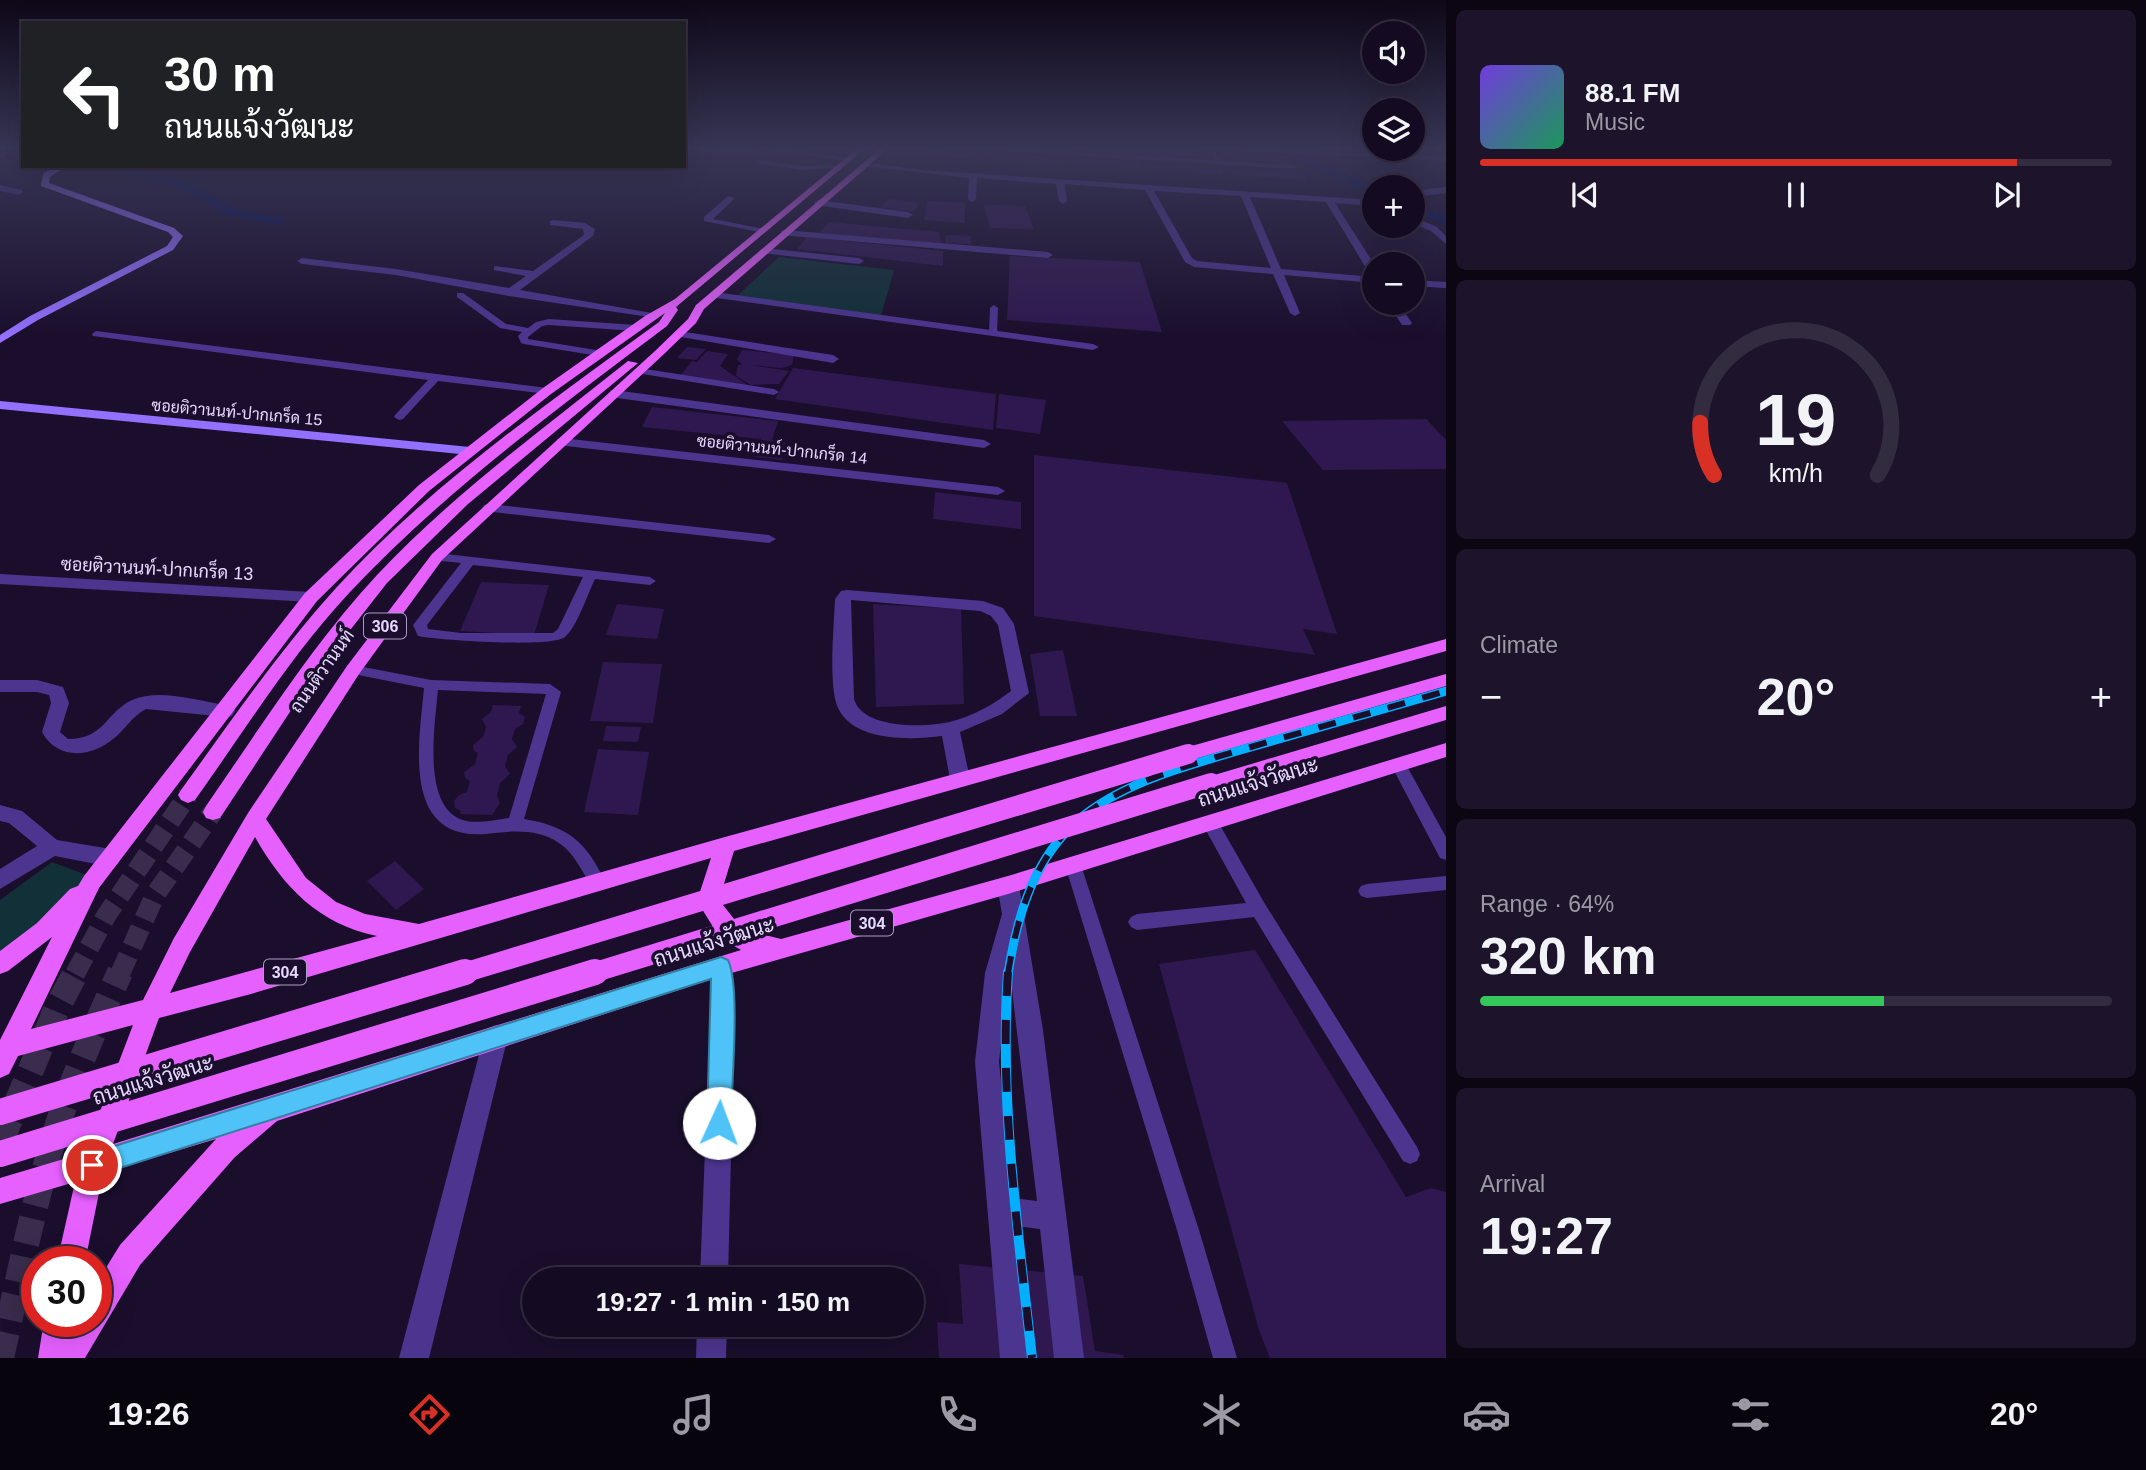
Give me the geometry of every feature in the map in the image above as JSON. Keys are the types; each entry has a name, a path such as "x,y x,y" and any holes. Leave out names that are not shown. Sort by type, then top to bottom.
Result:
{"main road":[{"path":"0,964 45,930 91,882 226,711 311,597 424,488 547,391 652,316 679,301 786,210"},
{"name":"ถนนติวานนท์","path":"74,1246 92,1165 151,1009 182,945 255,819 353,670 437,556 679,334 700,307 810,210"},
{"path":"188,795 299,640 344,589 418,515 555,404 663,324 679,301"},
{"name":"306","path":"213,812 328,643 409,551 471,495 700,307"},
{"name":"304","path":"3,1054 597,881 1446,645"},
{"name":"ถนนแจ้งวัฒนะ","path":"0,1112 1188,754 1446,680"},
{"name":"ถนนแจ้งวัฒนะ","path":"0,1154 1446,713"},
{"name":"ถนนแจ้งวัฒนะ","path":"0,1191 275,1109 721,966 1210,825 1446,750"},
{"path":"255,819 280,863 313,899 335,913 364,924 418,933"},
{"path":"725,845 708,901 717,917 725,929 743,944 783,948"},
{"path":"3,1054 91,882"},
{"path":"112,1285 130,1255 226,1148 275,1109"},
{"path":"53,1358 56,1337"},
{"path":"69,1358 81,1337"}],"street":[{"path":"0,340 34,318 170,248 178,236 172,230 117,210"},
{"path":"717,210 707,219 761,231"},
{"path":"873,210 908,215"},
{"path":"1161,210 1191,262 1203,266 1362,279"},
{"path":"1252,210 1295,313"},
{"path":"1336,210 1362,253"},
{"path":"509,293 588,236 590,229 553,223"},
{"path":"1425,225 1434,229 1446,242"},
{"path":"785,233 1048,255"},
{"path":"764,251 859,261"},
{"path":"302,261 396,272 652,316"},
{"path":"498,268 533,274"},
{"path":"1425,284 1446,285"},
{"path":"714,295 1093,347"},
{"path":"1401,315 1406,323"},
{"path":"679,334 833,359"},
{"path":"614,394 984,444"},
{"name":"ซอยติวานนท์-ปากเกร็ด 15","path":"0,405 470,451"},
{"name":"ซอยติวานนท์-ปากเกร็ด 14","path":"562,442 998,491"},
{"path":"489,508 769,538"},
{"name":"ซอยติวานนท์-ปากเกร็ด 13","path":"0,579 311,597"},
{"path":"847,595 983,606 997,612 1006,624 1020,693 1010,702 950,728 884,729 857,720 848,711 844,702 843,599 847,595"},
{"path":"0,686 37,686 57,691 60,703 51,732 57,743 64,746 90,744 102,738 132,708 145,703 226,711"},
{"path":"950,728 960,779"},
{"path":"0,813 15,817 52,846 111,858"},
{"path":"0,880 52,846"},
{"path":"1008,885 1031,1030 1069,1358"},
{"path":"1012,914 1000,949 989,1017 987,1062 1015,1358"},
{"path":"714,1267 723,993 721,966"},
{"path":"414,1358 496,1036"},
{"path":"1001,1210 1052,1217"},
{"path":"711,1358 712,1337"}],"lane":[{"path":"460,295 503,326 529,331"},
{"path":"993,333 994,308"},
{"path":"599,354 524,341 523,336 549,322 636,328"},
{"path":"96,334 204,346 434,379 547,391"},
{"path":"639,371 774,392"},
{"path":"399,417 434,379"},
{"path":"437,556 650,581"},
{"path":"470,560 420,625 423,633 461,637 556,637 563,632 591,574"},
{"path":"353,670 431,685 544,687 554,692 515,824"},
{"path":"431,685 427,780 436,809 443,818 457,826 515,824 560,833 576,848 597,881"},
{"path":"1399,765 1446,853"},
{"path":"1210,825 1410,1154"},
{"path":"1073,865 1188,1230 1225,1358"},
{"path":"1367,891 1446,883"},
{"path":"1137,922 1259,909"}],"green space":[{"path":"779,257 894,270 881,316 736,297"},
{"path":"52,862 92,877 0,957 0,900"}],"building":[{"path":"926,210 965,210 965,223 924,220"},
{"path":"985,210 1027,210 1034,229 990,228"},
{"path":"829,222 939,232 941,243 819,233"},
{"path":"946,235 971,236 971,244 945,243"},
{"path":"807,237 943,251 943,266 797,249"},
{"path":"1010,256 1140,262 1162,332 1007,320"},
{"path":"687,347 706,349 696,360 677,358"},
{"path":"742,350 794,355 792,365 782,368 750,365 789,371 779,384 751,385 736,376 738,365 742,365 737,359"},
{"path":"707,351 728,354 720,366 749,386 680,376 692,361 697,362"},
{"path":"793,368 996,394 993,430 775,399"},
{"path":"999,394 1046,400 1040,434 996,428"},
{"path":"652,407 778,421 772,440 785,442 782,460 755,457 761,439 642,427"},
{"path":"1426,419 1446,440 1446,469 1323,470 1282,421"},
{"path":"1034,455 1287,483 1337,634 1303,629 1315,655 1034,616"},
{"path":"935,492 1021,502 1021,529 933,519"},
{"path":"481,582 549,585 534,635 460,631"},
{"path":"617,604 664,609 657,639 606,635"},
{"path":"873,604 961,609 964,704 876,707"},
{"path":"1063,650 1077,716 1040,716 1030,654"},
{"path":"603,662 662,664 653,723 590,721"},
{"path":"493,705 521,706 519,713 525,717 523,724 515,729 512,739 517,747 508,755 505,766 510,774 500,783 497,795 500,803 492,815 460,814 461,811 455,808 454,801 467,792 470,781 465,778 464,772 475,764 478,753 474,751 473,745 483,737 486,727 482,719 491,712"},
{"path":"606,726 641,727 638,742 603,741"},
{"path":"598,749 649,752 638,815 584,812"},
{"path":"395,861 424,889 396,910 367,881"},
{"path":"1255,950 1406,1197 1431,1188 1446,1192 1446,1358 1270,1358 1259,1330 1159,964"},
{"path":"959,1264 1083,1276 1095,1351 1123,1355 1124,1358 939,1358 937,1322 963,1324"}],"waterway":[{"path":"229,210 279,221"},
{"path":"1425,212 1446,221"}],"tunnel":[{"path":"75,974 106,916 188,795"},
{"path":"120,974 155,895 213,812"},
{"path":"0,1143 57,1008 76,972"},
{"path":"1,1358 43,1175 61,1115 120,972"}],"railway":[{"path":"1008,974 1020,919 1036,875 1058,841 1085,814 1118,794 1156,777 1446,691"},
{"path":"1008,972 1008,1117 1032,1358"}],"route":[{"path":"92,1165 721,966 723,993 719,1123"}]}
